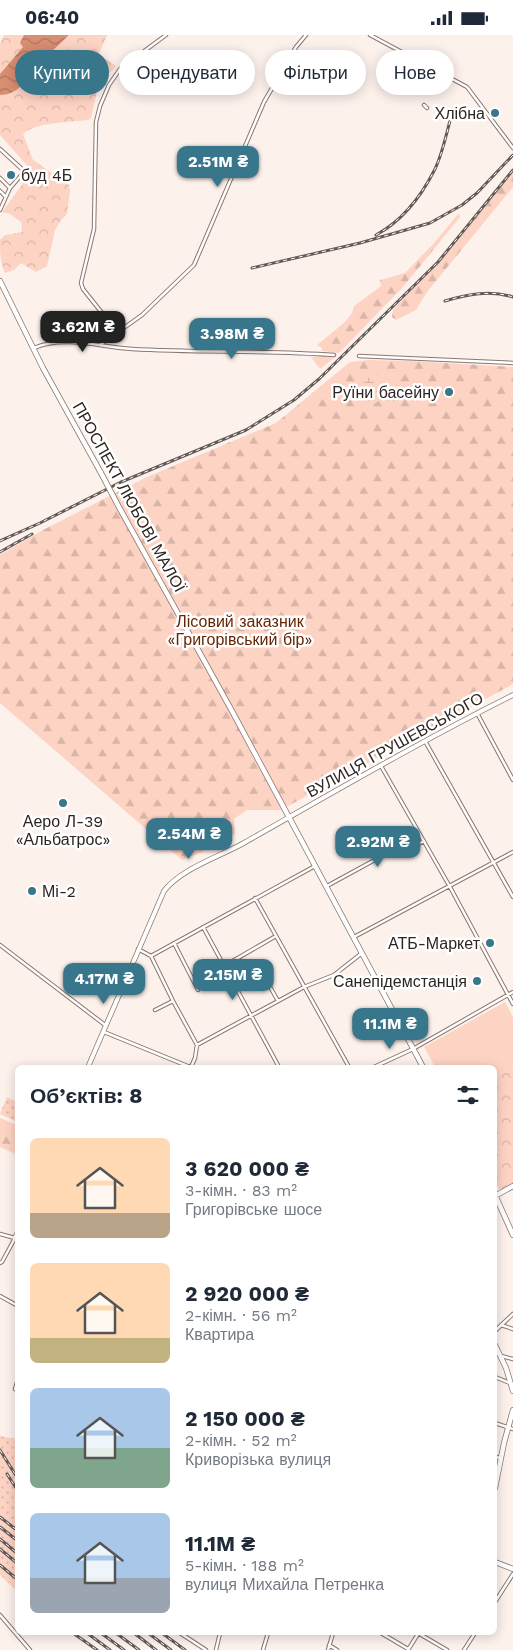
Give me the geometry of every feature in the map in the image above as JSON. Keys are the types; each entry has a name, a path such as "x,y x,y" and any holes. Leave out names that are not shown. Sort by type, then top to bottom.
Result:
{"main road":[{"name":"ПРОСПЕКТ ЛЮБОВІ МАЛОЇ","path":"0,281 100,473 174,605 422,1065"},
{"path":"497,1195 513,1186"},
{"path":"497,1200 513,1235"},
{"path":"497,1349 513,1391"},
{"path":"497,1478 501,1458 511,1428 513,1409"},
{"path":"497,1563 513,1569"}],"street":[{"path":"118,333 80,283 94,229 96,122 100,106 109,85 120,69 166,35"},
{"path":"100,345 142,315 194,265 264,102 296,47 306,35"},
{"path":"370,35 467,87 513,148"},
{"path":"424,105 427,108"},
{"path":"0,149 24,170 23,174 10,188 0,210"},
{"path":"0,178 10,188"},
{"path":"0,191 6,197"},
{"path":"34,349 46,343 64,342 131,349 334,355"},
{"path":"359,356 513,363"},
{"name":"ВУЛИЦЯ ГРУШЕВСЬКОГО","path":"89,1065 164,891 176,879 513,695"},
{"path":"477,713 513,780"},
{"path":"426,741 513,897"},
{"path":"381,766 450,887 513,1004"},
{"path":"326,887 404,844 415,846 424,841"},
{"path":"354,937 513,852"},
{"path":"151,956 314,866"},
{"path":"255,897 348,1065"},
{"path":"202,927 278,1065"},
{"path":"224,966 276,936"},
{"path":"174,943 198,990"},
{"path":"0,945 105,1025"},
{"path":"138,949 151,956 197,1045 195,1058 191,1065"},
{"path":"197,1045 304,987 334,975 362,953"},
{"path":"269,985 278,1001"},
{"path":"378,1065 413,1049 513,992"},
{"path":"155,1010 173,1001"},
{"path":"102,1032 185,1065"},
{"path":"0,1234 15,1239"},
{"path":"0,1263 15,1241"},
{"path":"0,1297 15,1304"},
{"path":"497,1329 513,1314"},
{"path":"501,1325 513,1329"},
{"path":"501,1356 513,1359"},
{"path":"497,1378 511,1383"},
{"path":"497,1424 511,1428"},
{"path":"497,1457 501,1458"},
{"path":"497,1599 513,1574"},
{"path":"0,1615 15,1632"},
{"path":"17,1635 30,1650"},
{"path":"183,1635 206,1650"},
{"path":"216,1650 220,1635"},
{"path":"263,1650 267,1635"},
{"path":"328,1650 332,1635"},
{"path":"384,1635 408,1650 417,1635"},
{"path":"421,1635 447,1650"},
{"path":"464,1650 475,1635"},
{"path":"329,1645 336,1650"}],"green space":[{"path":"4,35 107,35 101,50 15,50 15,95 96,95 91,118 88,120 44,125 28,130 23,134 33,160 69,185 70,191 67,214 55,230 47,266 36,272 21,263 14,270 5,273 2,264 0,240 5,235 22,232 21,222 10,214 2,212 32,171 0,135 0,43"},
{"path":"109,61 116,66 109,72"},
{"path":"513,172 513,187 427,292 416,310 396,320 392,317 393,310 460,236"},
{"path":"459,213 460,217 403,287 339,353 323,351 317,345 345,322 352,313 354,306 381,286 380,280 405,273"},
{"path":"323,356 334,358 320,369 311,357"},
{"name":"Лісовий заказник «Григорівський бір»","path":"368,360 513,367 513,684 281,810 247,810 234,819 235,834 223,843 216,842 202,852 182,860 0,703 0,555 41,531 147,477 276,423 350,362"},
{"path":"378,374 401,393 399,408 383,399 362,410 350,390 357,382"},
{"path":"356,478 360,494 352,498 348,481"},
{"path":"505,1002 513,1017 513,1067 497,1076 497,1065 434,1065 424,1047"},
{"path":"513,1067 513,1186 501,1192 497,1185 497,1076"},
{"path":"7,1097 15,1101 15,1121 0,1114"},
{"path":"0,1118 15,1124 15,1154 0,1147"},
{"path":"0,1436 15,1439 15,1589 0,1575"}],"water":[{"path":"24,35 69,35 53,50 20,50 23,47 20,43"},
{"path":"15,56 15,91 6,95 0,95 0,74"}],"railway":[{"path":"376,235 403,215 430,179 443,148 453,109"},
{"path":"252,268 360,243 430,223 462,205 477,193 513,155"},
{"path":"0,541 121,482 246,430 294,400 319,379 438,262 513,170"},
{"path":"445,301 462,296 487,293 513,297"},
{"path":"0,552 32,534"},
{"path":"0,1450 15,1474"},
{"path":"7,1474 15,1486"},
{"path":"0,1517 15,1529"},
{"path":"0,1527 15,1539"},
{"path":"0,1539 15,1552"},
{"path":"0,1549 15,1562"},
{"path":"0,1565 15,1578"},
{"path":"76,1635 97,1650"},
{"path":"90,1635 110,1650"},
{"path":"104,1635 124,1650"},
{"path":"119,1635 139,1650"},
{"path":"137,1635 156,1650"},
{"path":"151,1635 171,1650"},
{"path":"165,1635 185,1650"}],"place":[{"name":"Хлібна","path":"495,113"},
{"name":"буд 4Б","path":"11,175"},
{"name":"Руїни басейну","path":"449,392"},
{"name":"Аеро Л-39 «Альбатрос»","path":"63,803"},
{"name":"Мі-2","path":"32,891"},
{"name":"АТБ-Маркет","path":"490,943"},
{"name":"Санепідемстанція","path":"477,981"}]}
